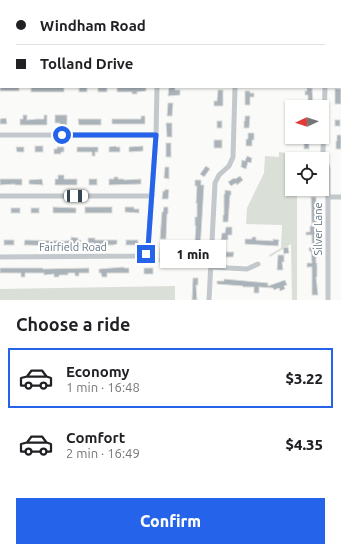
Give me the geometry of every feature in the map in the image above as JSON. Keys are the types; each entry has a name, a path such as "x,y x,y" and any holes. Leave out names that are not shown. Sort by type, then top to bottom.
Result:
{"street":[{"path":"0,196 152,196 157,88"},
{"path":"209,300 215,183 219,175 229,166 233,157 235,88"},
{"name":"Silver Lane","path":"324,88 324,152 328,169 328,300"},
{"path":"0,135 156,135"},
{"name":"Fairfield Road","path":"0,257 141,256 146,254 148,248 152,196"},
{"path":"328,197 341,197"},
{"path":"210,267 247,269 258,264"}],"shaded area":[{"path":"279,152 285,153 285,196 297,196 297,300 292,300 291,244 270,257 269,255 281,248 282,225 246,224 247,208 264,173 265,156 279,157"},
{"path":"175,286 175,300 0,300 0,289"}],"building":[{"path":"0,88 19,88 19,91 0,91"},
{"path":"31,88 64,88 64,92 31,92"},
{"path":"79,88 87,88 87,92 79,92"},
{"path":"98,88 107,88 107,92 98,92"},
{"path":"117,88 146,88 146,91 137,92 137,94 132,94 132,92 117,92"},
{"path":"169,88 180,90 180,95 168,96"},
{"path":"307,88 312,88 313,100 308,100 308,95 305,95 305,91 307,91"},
{"path":"335,89 341,89 341,104 335,104"},
{"path":"218,90 223,90 223,106 214,106 214,101 217,101"},
{"path":"245,91 254,93 254,97 250,97 250,105 245,105"},
{"path":"168,103 173,103 172,116 167,116"},
{"path":"23,115 27,115 27,120 44,119 44,115 47,115 47,125 20,125 20,119 23,119"},
{"path":"55,115 67,115 67,125 55,123"},
{"path":"141,116 145,116 145,124 112,124 112,119 141,119"},
{"path":"245,116 250,116 249,128 244,128"},
{"path":"6,118 7,124 0,124 0,119"},
{"path":"78,119 101,119 101,125 79,125"},
{"path":"335,120 340,120 340,126 335,126"},
{"path":"217,121 222,121 222,128 217,128"},
{"path":"166,123 172,123 172,137 167,137"},
{"path":"248,133 254,133 252,146 246,146"},
{"path":"337,135 341,135 341,149 336,149"},
{"path":"214,140 222,140 222,148 214,148"},
{"path":"166,143 171,143 171,157 166,157"},
{"path":"304,144 309,144 309,149 304,149"},
{"path":"35,146 43,146 43,152 35,152"},
{"path":"143,146 143,151 129,152 129,147"},
{"path":"16,147 24,147 24,152 17,152"},
{"path":"57,147 64,147 64,152 61,152 61,154 54,154 54,149 57,149"},
{"path":"77,147 98,147 98,152 95,152 95,156 92,156 92,152 77,152"},
{"path":"109,147 120,147 120,152 109,152"},
{"path":"247,156 252,158 251,163 248,162 246,169 241,167 242,160 245,161"},
{"path":"206,166 210,169 204,177 200,174"},
{"path":"165,167 169,167 169,179 164,178"},
{"path":"58,175 64,175 64,179 77,179 77,185 55,185 55,179 58,179"},
{"path":"240,176 243,180 237,185 236,183 231,186 228,182"},
{"path":"114,177 124,180 141,179 141,184 109,185 109,179 114,179"},
{"path":"0,179 22,179 22,185 0,185"},
{"path":"42,179 43,185 29,184 29,180"},
{"path":"89,179 97,179 97,185 89,185"},
{"path":"195,180 201,180 201,185 204,185 199,267 193,267 196,226 195,217 197,217 197,186 195,186"},
{"path":"165,189 169,190 168,199 162,199 163,191 165,191"},
{"path":"225,190 231,191 228,222 223,222"},
{"path":"311,197 316,197 316,277 318,295 312,295 312,267 307,267 307,263 312,263 311,251 309,251 309,248 312,247 312,235 306,235 306,232 310,232 310,226 312,226"},
{"path":"53,207 76,208 76,213 53,213"},
{"path":"85,207 112,207 112,213 85,213"},
{"path":"125,207 134,207 134,209 139,209 139,213 125,212"},
{"path":"164,207 168,207 166,239 160,239 162,212"},
{"path":"11,208 20,208 20,213 11,213"},
{"path":"31,208 39,208 39,213 31,213"},
{"path":"226,227 232,227 232,235 228,235 228,240 221,240 222,233 225,233"},
{"path":"71,237 81,240 80,246 24,245 25,240 66,241 71,240"},
{"path":"252,237 256,237 256,240 279,240 278,246 245,244 245,239 252,239"},
{"path":"88,238 95,238 95,240 117,240 117,244 94,245 94,243 88,243"},
{"path":"4,240 14,240 14,245 4,245"},
{"path":"126,240 138,240 138,245 126,245"},
{"path":"288,247 289,253 284,254 283,248"},
{"path":"160,248 167,248 166,253 164,253 164,262 159,262"},
{"path":"226,252 234,252 233,257 226,257"},
{"path":"278,255 284,255 284,262 282,262 283,270 277,270"},
{"path":"0,268 89,268 89,273 79,273 79,276 75,276 75,273 68,273 68,275 59,275 59,277 54,277 54,274 44,275 44,273 25,273 25,277 21,277 21,273 0,273"},
{"path":"129,268 129,273 107,273 107,277 102,277 101,273 99,273 99,269"},
{"path":"144,268 153,268 153,274 144,274"},
{"path":"193,278 198,278 198,285 196,285 197,300 192,300"},
{"path":"224,279 268,283 268,286 285,280 287,285 284,286 285,289 280,291 279,288 274,290 273,288 259,287 259,293 254,293 254,287 217,284 217,281 224,281"}],"route":[{"path":"62,135 156,135 148,248 146,254"}]}
